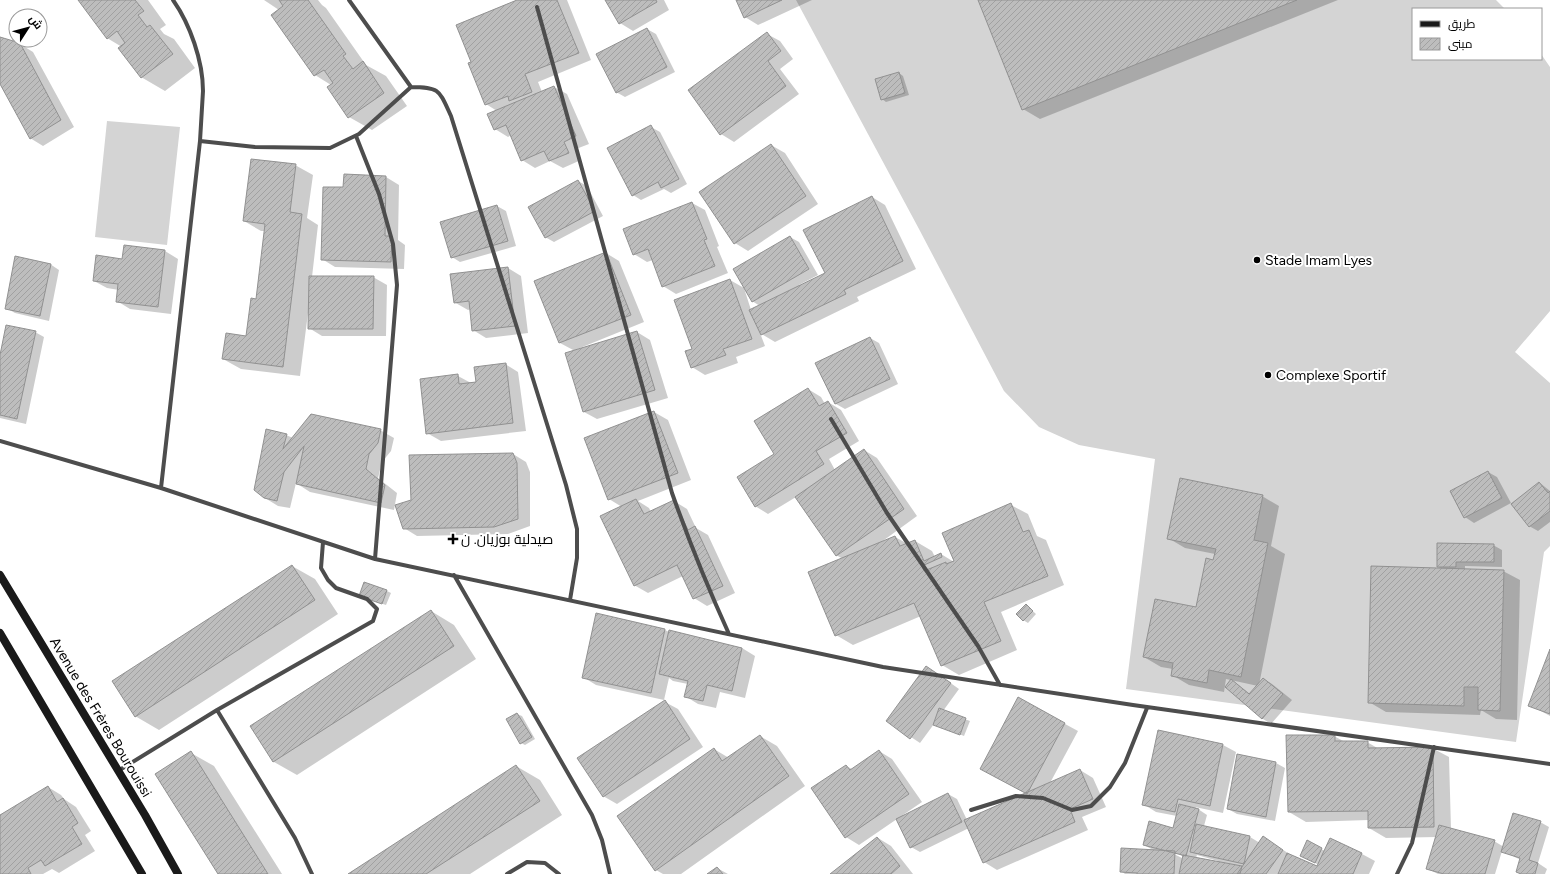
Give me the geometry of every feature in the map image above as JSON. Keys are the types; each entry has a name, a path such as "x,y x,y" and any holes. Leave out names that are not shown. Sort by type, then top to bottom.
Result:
{"main road":[{"name":"Avenue des Frères Bourouissi","path":"0,575 178,874"},
{"path":"0,633 142,874"}],"street":[{"path":"161,488 200,141 203,89 198,54 179,8 173,0"},
{"path":"349,0 411,87"},
{"path":"537,7 672,493 690,545 729,634"},
{"path":"200,141 255,147 330,148 356,136 411,87 428,87 441,94 451,116 564,478 577,529 577,558 570,600"},
{"path":"356,136 379,194 393,244 397,285 374,559"},
{"path":"831,420 887,513 978,646 1000,685"},
{"path":"0,441 161,488 374,559 883,667 1148,708 1550,764"},
{"path":"118,771 217,710 373,621 377,609 367,600 336,588 328,580 321,568 323,542"},
{"path":"454,575 592,815 602,840 610,874"},
{"path":"971,810 1016,796 1043,798 1072,810 1091,806 1110,788 1124,762 1148,708"},
{"path":"217,710 295,838 312,874"},
{"path":"1397,874 1412,843 1434,747"},
{"path":"506,874 527,862 545,863 559,874"}],"shaded area":[{"name":"Complexe Sportif","path":"796,0 1496,0 1504,8 1412,8 1412,60 1542,60 1542,55 1550,67 1550,311 1515,352 1550,383 1550,546 1544,552 1516,742 1126,689 1155,459 1079,445 1039,427 1004,391"},
{"path":"107,121 180,127 167,245 95,237"}],"building":[{"path":"78,0 135,0 144,11 138,15 147,27 150,25 173,54 141,78 118,48 125,43 117,31 107,39"},
{"path":"279,0 308,0 346,54 343,56 353,69 363,61 384,93 348,118 327,87 333,83 324,70 314,76 271,15 283,6"},
{"path":"517,0 557,0 579,53 525,74 532,92 509,101 508,96 485,105 468,63 471,62 456,25"},
{"path":"605,0 656,0 657,2 619,24"},
{"path":"736,0 782,0 744,18"},
{"path":"978,0 1297,0 1022,110"},
{"path":"647,28 667,67 616,93 596,54"},
{"path":"767,32 781,51 768,61 786,86 720,135 688,90"},
{"path":"0,37 8,39 8,48 23,48 61,120 30,139 0,84"},
{"path":"899,72 905,93 881,100 875,79"},
{"path":"554,86 576,136 564,142 569,153 549,161 544,151 521,161 506,125 494,130 487,114"},
{"path":"651,125 679,179 661,188 658,182 632,196 607,148"},
{"path":"771,144 806,196 734,244 699,192"},
{"path":"251,159 296,164 290,212 302,214 283,367 222,359 226,333 246,336 251,298 256,299 265,224 243,221"},
{"path":"344,174 386,176 385,236 392,236 391,262 321,260 323,187 343,187"},
{"path":"578,180 595,211 545,238 528,207"},
{"path":"872,196 903,261 844,290 846,294 761,335 749,310 825,273 803,230"},
{"path":"692,202 707,239 704,240 715,266 662,287 648,249 633,255 623,229"},
{"path":"497,205 508,241 451,258 440,222"},
{"path":"790,236 809,269 752,302 733,269"},
{"path":"124,245 165,250 158,307 116,302 118,284 93,281 96,255 122,259"},
{"path":"606,252 631,315 559,343 534,281"},
{"path":"15,256 51,264 40,316 5,309"},
{"path":"508,267 515,326 472,331 469,301 454,303 450,274"},
{"path":"309,276 374,276 373,329 308,329"},
{"path":"730,279 752,339 723,349 726,355 691,368 685,351 692,349 674,300"},
{"path":"6,325 36,331 17,419 0,415 0,355"},
{"path":"637,331 655,390 583,412 565,353"},
{"path":"870,337 890,379 835,404 815,363"},
{"path":"506,363 513,423 426,434 420,379 458,374 459,384 476,382 474,367"},
{"path":"808,388 819,406 828,401 847,433 816,451 824,464 755,507 737,477 774,454 754,421"},
{"path":"654,411 678,473 608,500 584,438"},
{"path":"311,414 381,429 378,443 369,454 366,469 385,485 381,503 296,484 304,446 284,472 277,501 264,498 254,490 266,429 287,434 283,449"},
{"path":"864,449 904,509 836,556 795,497"},
{"path":"513,453 517,463 518,519 494,527 403,529 395,505 411,500 409,455"},
{"path":"1488,471 1502,498 1464,518 1450,491"},
{"path":"1180,478 1263,495 1254,540 1268,543 1241,677 1209,670 1207,683 1171,676 1173,663 1143,657 1155,599 1196,607 1206,558 1213,560 1216,549 1167,539"},
{"path":"1539,482 1548,493 1550,491 1550,511 1529,527 1511,504"},
{"path":"636,499 644,514 674,500 688,530 695,526 723,586 693,599 677,565 634,586 600,516"},
{"path":"1011,503 1023,532 1029,530 1048,576 984,602 1001,641 941,666 914,603 835,636 808,572 895,536 900,546 915,540 924,561 941,553 942,557 922,566 924,571 946,562 946,564 954,561 942,533"},
{"path":"1437,543 1494,544 1494,562 1456,562 1456,567 1437,567"},
{"path":"292,565 315,600 135,717 112,681"},
{"path":"1371,566 1504,570 1500,711 1478,710 1478,687 1464,687 1464,706 1368,703"},
{"path":"364,582 387,590 382,604 359,596"},
{"path":"1026,604 1033,611 1023,621 1016,614"},
{"path":"431,610 454,646 273,762 250,726"},
{"path":"596,613 665,629 651,693 582,678"},
{"path":"669,630 742,648 732,691 707,685 703,701 684,697 688,681 659,674"},
{"path":"1550,649 1550,714 1528,706"},
{"path":"926,666 951,683 910,739 886,721"},
{"path":"1263,678 1283,694 1262,719 1225,687 1231,679 1249,694"},
{"path":"1018,697 1065,723 1027,794 980,769"},
{"path":"665,700 690,739 603,797 577,758"},
{"path":"939,708 966,718 960,735 933,725"},
{"path":"517,713 532,737 520,744 506,719"},
{"path":"1158,730 1223,744 1210,806 1178,799 1175,812 1142,805"},
{"path":"760,735 789,776 655,871 617,816 714,748 722,761"},
{"path":"1286,735 1335,735 1335,741 1368,741 1368,748 1433,747 1434,827 1368,828 1368,811 1288,812"},
{"path":"879,750 909,794 845,838 811,788 846,765 850,770"},
{"path":"191,751 268,874 218,874 155,774"},
{"path":"1237,754 1276,762 1266,817 1227,809"},
{"path":"516,765 540,801 426,874 348,874"},
{"path":"1080,769 1093,799 1070,809 1075,822 983,863 964,820"},
{"path":"48,786 57,802 63,798 78,823 72,827 82,844 45,866 41,860 28,868 31,874 0,874 0,815"},
{"path":"948,793 962,822 910,848 896,819"},
{"path":"1179,804 1199,809 1186,856 1143,845 1149,821 1173,828"},
{"path":"1513,813 1541,821 1529,860 1538,863 1535,874 1521,874 1516,872 1520,858 1501,852"},
{"path":"1196,824 1250,836 1244,864 1190,852"},
{"path":"1439,825 1495,840 1485,874 1444,874 1426,869"},
{"path":"1263,836 1283,850 1266,874 1237,874"},
{"path":"877,837 900,866 891,874 830,874"},
{"path":"1330,838 1362,853 1353,874 1278,874 1287,853 1317,866"},
{"path":"1307,840 1322,848 1315,863 1300,856"},
{"path":"1121,848 1175,851 1174,874 1137,874 1120,872"},
{"path":"1183,855 1242,866 1240,874 1179,874"},
{"path":"717,867 723,874 707,874"}],"place":[{"name":"Stade Imam Lyes","path":"1257,260"},
{"name":"Complexe Sportif","path":"1268,375"},
{"name":"صيدلية بوزيان. ن","path":"453,539"}]}
